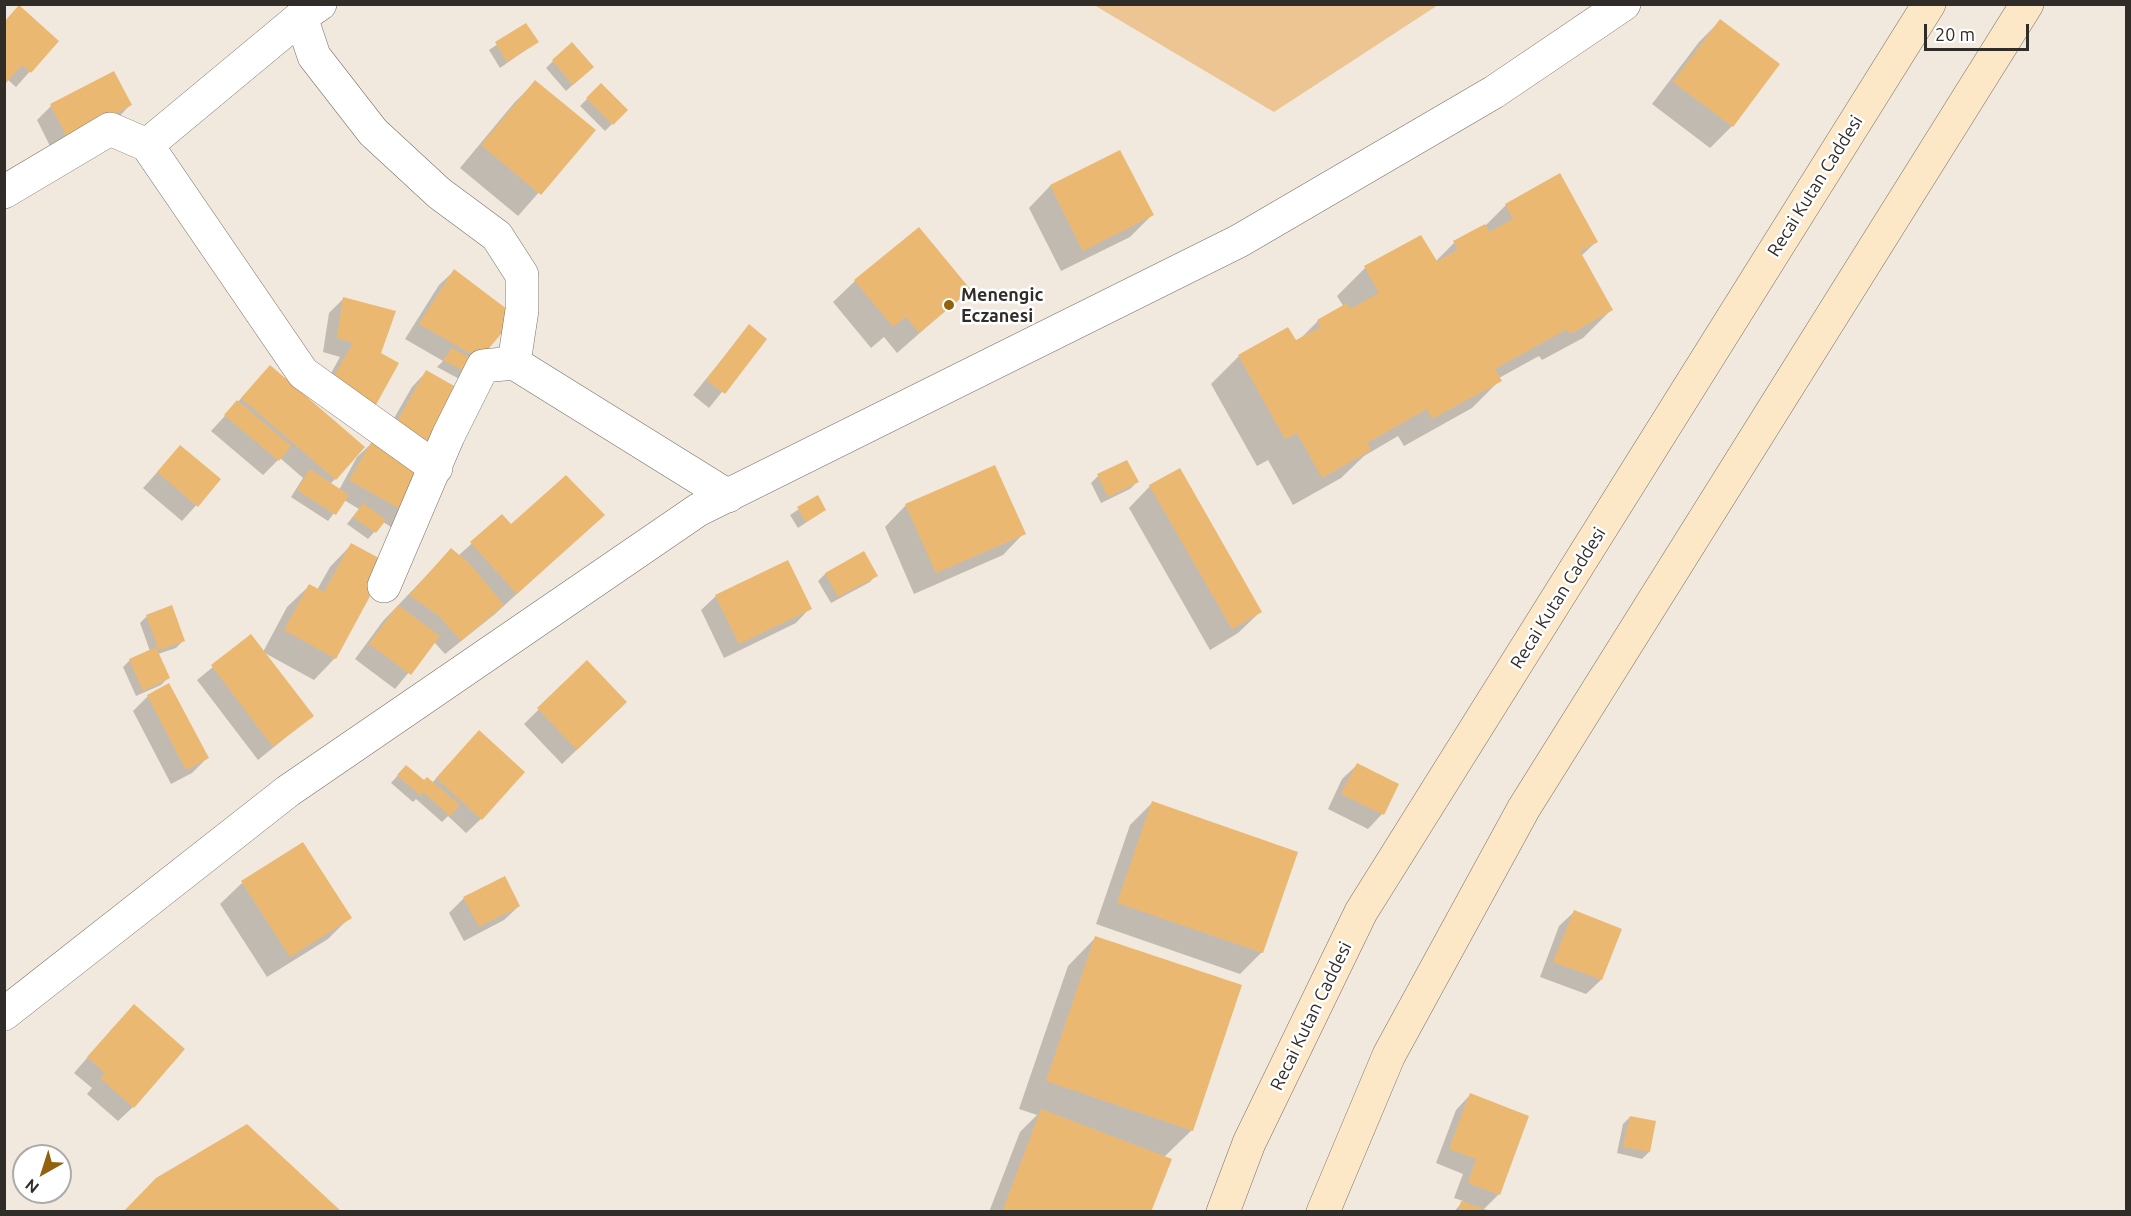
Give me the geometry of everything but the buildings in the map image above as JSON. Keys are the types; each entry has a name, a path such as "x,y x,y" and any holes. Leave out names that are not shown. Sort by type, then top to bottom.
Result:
{"main road":[{"name":"Recai Kutan Caddesi","path":"1223,1212 1249,1143 1361,912 1929,4"},
{"path":"1323,1212 1389,1055 1524,808 2026,4"}],"street":[{"path":"1494,92 1592,4"},
{"path":"4,1014 288,791 698,510 1239,241 1494,92 1624,4"},
{"path":"147,145 311,11"},
{"path":"311,11 314,56 373,132 439,193 496,236 522,275 522,310 514,363"},
{"path":"4,192 110,129 147,145 303,373 436,468"},
{"path":"384,586 448,436 483,366 514,363 728,495"}],"shaded area":[{"path":"1094,4 1438,5 1274,112"}],"place":[{"name":"Menengic Eczanesi","path":"949,305"}]}
